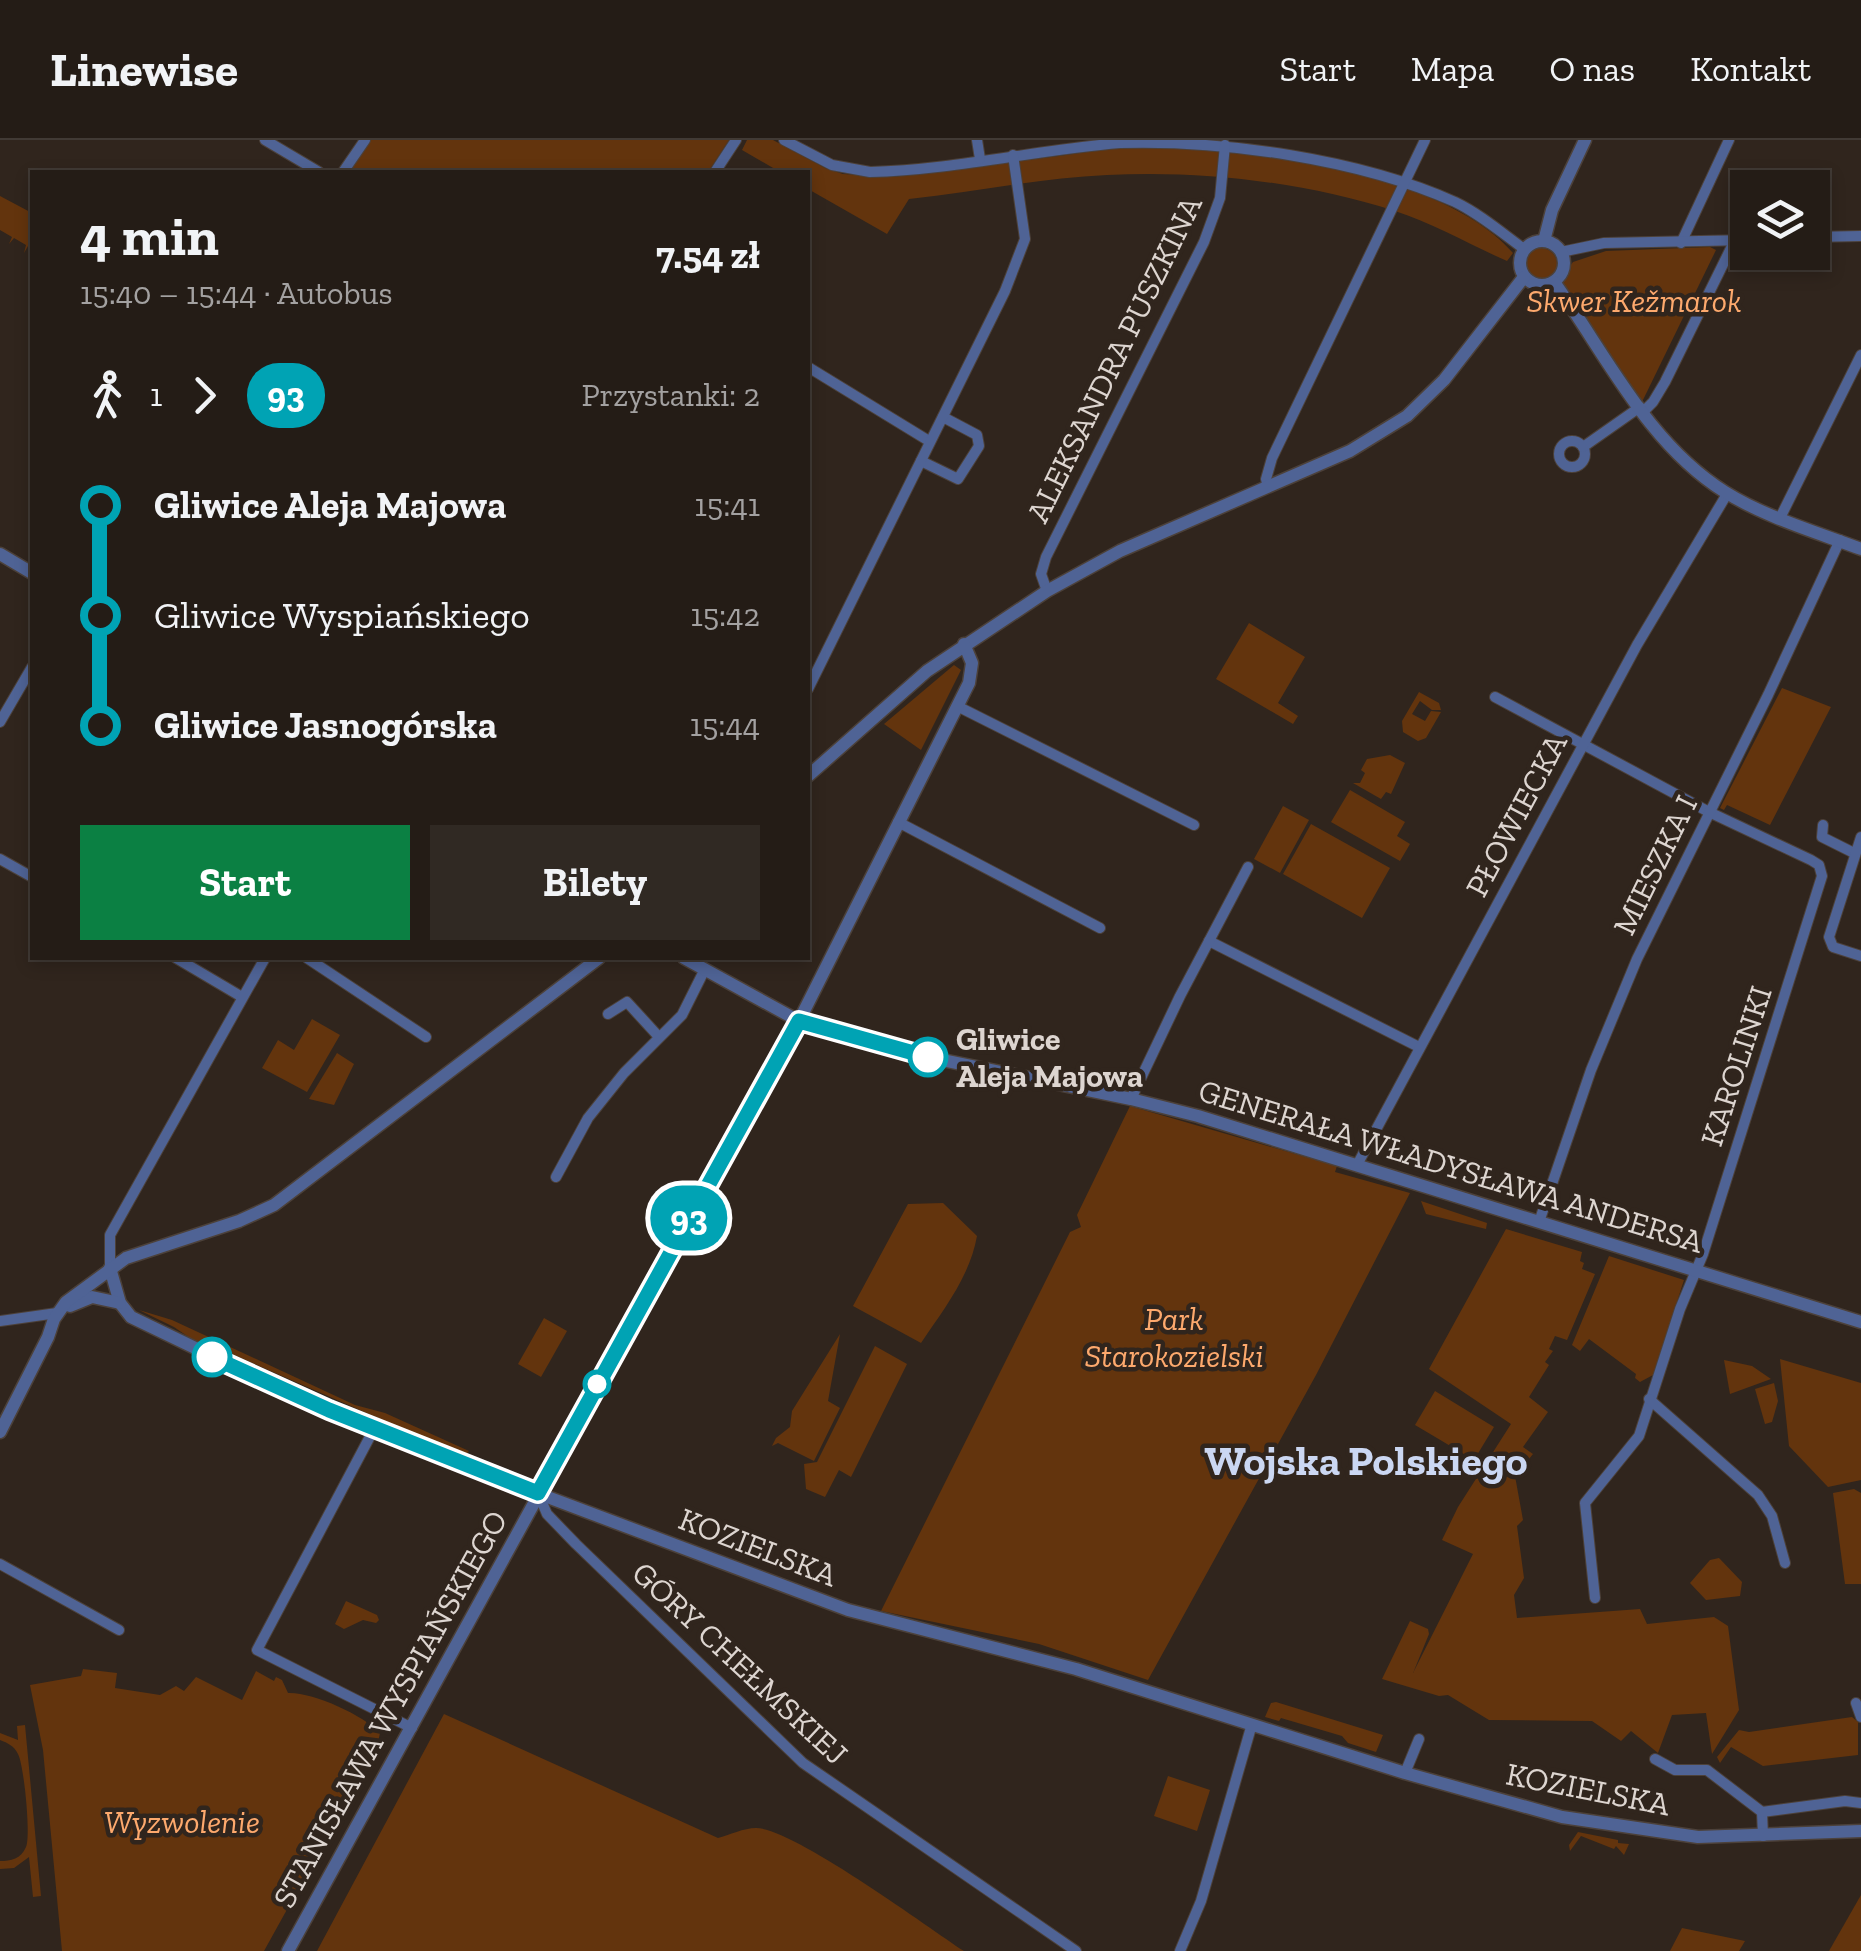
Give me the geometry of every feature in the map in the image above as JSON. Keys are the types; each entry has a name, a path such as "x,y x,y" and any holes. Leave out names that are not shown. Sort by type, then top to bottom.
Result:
{"street":[{"path":"265,140 316,170"},
{"path":"344,170 365,140"},
{"path":"716,170 736,140"},
{"path":"784,140 832,164 870,172 1124,141 1226,145 1282,153 1366,171 1405,184 1480,215 1524,249"},
{"path":"977,140 980,159"},
{"path":"1282,153 1284,140"},
{"path":"1268,488 1266,479 1272,458 1426,140"},
{"path":"1544,241 1552,210 1585,140"},
{"path":"1682,243 1729,140"},
{"name":"ALEKSANDRA PUSZKINA","path":"1047,591 1041,574 1046,557 1216,215 1226,145"},
{"path":"810,685 1022,249 1024,227 1013,155"},
{"path":"1830,237 1861,236"},
{"path":"1544,241 1524,249 1519,263 1524,277 1540,286 1554,282 1564,266 1561,252"},
{"path":"1544,241 1561,252 1604,243 1730,241"},
{"path":"1583,447 1654,402 1730,262"},
{"path":"810,774 928,671 1047,591 1120,552 1350,451 1407,416 1444,380 1524,277"},
{"path":"1554,282 1641,409 1681,457 1727,494 1861,548"},
{"path":"1780,518 1861,355"},
{"path":"810,368 930,441"},
{"path":"921,460 958,479 979,446 976,435 943,417"},
{"name":"PŁOWIECKA","path":"1357,1165 1637,645 1727,494"},
{"name":"MIESZKA I","path":"1539,1222 1637,960 1840,540"},
{"path":"0,554 30,572"},
{"name":"STANISŁAWA WYSPIAŃSKIEGO","path":"288,1951 799,1021 957,706 972,671 964,644"},
{"path":"0,722 30,670"},
{"path":"1494,697 1710,812"},
{"path":"957,706 1194,826"},
{"name":"KAROLINKI","path":"1595,1598 1585,1503 1639,1436 1822,876 1819,864 1710,812"},
{"path":"898,822 1100,928"},
{"path":"1822,825 1822,837 1854,856"},
{"path":"1861,837 1833,920 1830,942 1861,956"},
{"path":"0,858 30,876"},
{"path":"1131,1098 1248,866"},
{"path":"1810,913 1833,920"},
{"path":"1210,940 1419,1047"},
{"path":"179,960 242,997"},
{"path":"0,1321 57,1313 92,1297 120,1303 107,1244 113,1228 264,960"},
{"path":"310,960 426,1037"},
{"path":"0,1432 57,1313 66,1302 132,1256 239,1222 274,1204 595,960"},
{"name":"GENERAŁA WŁADYSŁAWA ANDERSA","path":"688,960 799,1021 918,1054 1131,1098 1861,1322"},
{"path":"556,1177 588,1118 624,1073 682,1015 705,970"},
{"path":"608,1014 626,1002 659,1038"},
{"name":"KOZIELSKA","path":"120,1303 140,1322 374,1429 837,1606 1049,1661 1405,1773 1570,1819 1680,1835 1763,1836 1861,1830"},
{"path":"1680,1309 1693,1312"},
{"path":"1650,1399 1758,1495 1772,1516 1784,1562"},
{"path":"374,1429 257,1650 412,1728"},
{"name":"GÓRY CHEŁMSKIEJ","path":"538,1493 547,1514 576,1544 802,1764 1076,1951"},
{"path":"0,1564 120,1630"},
{"path":"1856,1703 1861,1717"},
{"path":"1180,1951 1201,1901 1252,1724"},
{"path":"1405,1773 1419,1739"},
{"name":"KOZIELSKA","path":"1655,1759 1675,1770 1707,1770 1762,1812"},
{"path":"1763,1836 1762,1812 1845,1801 1861,1803"}],"green space":[{"path":"371,140 729,140 709,170 350,170"},
{"path":"747,140 773,140 843,174 893,177 1126,148 1221,151 1276,158 1387,182 1438,201 1481,224 1513,253 1507,261 1409,216 1325,192 1253,180 1179,174 1082,177 909,199 887,234 810,190 810,170 777,170 742,150"},
{"path":"0,196 30,212 30,248 24,253 26,245 14,238 9,244 12,237 0,230"},
{"name":"Skwer Kežmarok","path":"1710,247 1716,250 1642,402 1559,281 1573,262 1606,251"},
{"path":"1541,248 1552,253 1557,264 1552,275 1541,280 1530,275 1525,264 1530,253"},
{"path":"1249,623 1305,657 1278,703 1298,716 1293,724 1216,679"},
{"path":"954,665 961,670 921,750 884,724"},
{"path":"1782,688 1831,707 1770,825 1727,805 1724,810 1720,808"},
{"path":"1419,692 1439,703 1441,710 1432,710 1420,701 1412,714 1425,721 1431,711 1441,712 1426,738 1418,741 1403,732 1402,721"},
{"path":"1390,755 1405,763 1391,794 1386,792 1381,799 1353,783 1360,783 1367,759"},
{"path":"1350,790 1405,822 1397,836 1410,844 1400,861 1331,822"},
{"path":"1283,806 1309,820 1280,873 1254,859"},
{"path":"1311,824 1390,868 1362,918 1283,874"},
{"path":"312,1019 340,1035 307,1092 262,1068 278,1040 294,1050"},
{"path":"337,1053 354,1064 334,1105 309,1099"},
{"name":"Park Starokozielski","path":"1130,1106 1337,1166 1335,1172 1410,1193 1316,1375 1148,1680 1039,1644 881,1611 1070,1232 1081,1227 1077,1215"},
{"path":"1421,1201 1487,1223 1486,1229 1426,1214"},
{"path":"943,1203 977,1236 962,1278 921,1343 853,1306 908,1204"},
{"path":"1506,1229 1582,1252 1582,1269 1595,1274 1567,1340 1555,1336 1549,1349 1553,1351 1545,1362 1549,1365 1529,1397 1548,1412 1523,1447 1533,1454 1515,1476 1523,1520 1517,1526 1524,1578 1514,1595 1517,1618 1640,1609 1647,1624 1714,1617 1728,1626 1739,1710 1712,1754 1706,1713 1672,1715 1658,1753 1631,1731 1621,1741 1592,1721 1489,1720 1448,1695 1439,1696 1382,1679 1410,1621 1428,1629 1429,1634 1413,1673 1473,1554 1442,1540 1458,1507 1511,1424 1429,1369"},
{"path":"1609,1256 1684,1280 1653,1375 1640,1382 1636,1374 1589,1339 1580,1351 1572,1345"},
{"path":"139,1310 172,1320 355,1405 385,1413 469,1451 465,1456 209,1344 200,1345"},
{"path":"544,1318 567,1331 541,1377 518,1364"},
{"path":"840,1334 828,1401 840,1408 814,1461 778,1443 772,1446 790,1427 792,1411"},
{"path":"875,1346 907,1364 851,1477 839,1470 825,1497 806,1489 804,1464 817,1462"},
{"path":"1780,1359 1861,1383 1861,1480 1828,1487 1789,1446"},
{"path":"1724,1360 1752,1366 1771,1379 1730,1394"},
{"path":"1774,1383 1778,1401 1772,1422 1765,1424 1755,1389"},
{"path":"1435,1391 1494,1427 1474,1460 1415,1425"},
{"path":"1854,1489 1861,1493 1861,1584 1845,1584 1833,1493"},
{"path":"1719,1558 1742,1582 1740,1596 1706,1600 1690,1583 1710,1560"},
{"path":"346,1601 377,1615 379,1620 363,1620 344,1629 335,1624"},
{"name":"Wyzwolenie","path":"83,1669 117,1673 115,1688 160,1695 176,1686 184,1691 196,1677 242,1700 256,1671 274,1681 276,1677 282,1680 288,1693 337,1706 380,1733 377,1747 264,1951 62,1951 43,1750 30,1685 81,1676"},
{"path":"1271,1703 1383,1735 1376,1752 1348,1743 1342,1736 1265,1717"},
{"path":"444,1714 718,1838 751,1828 774,1832 828,1860 964,1951 317,1951"},
{"path":"1852,1717 1858,1722 1858,1755 1763,1766 1731,1747 1720,1763 1717,1757 1739,1730 1749,1732"},
{"path":"25,1725 41,1896 33,1897 29,1857 14,1868 0,1869 0,1861 24,1851 28,1829 18,1754 0,1740 0,1733 18,1740 17,1726"},
{"path":"1168,1776 1210,1790 1197,1831 1154,1816"},
{"path":"1578,1832 1629,1844 1624,1855 1616,1846 1614,1849 1581,1836 1570,1851 1569,1845"},
{"path":"1861,1895 1861,1951 1829,1951"},
{"path":"1682,1928 1745,1941 1739,1951 1670,1951"}],"bus line":[{"name":"93","path":"212,1357 329,1410 538,1493 799,1021 928,1057"}],"place":[{"name":"Gliwice Aleja Majowa","path":"928,1057"}],"district":[{"name":"Wojska Polskiego","path":"1366,1460"}]}
